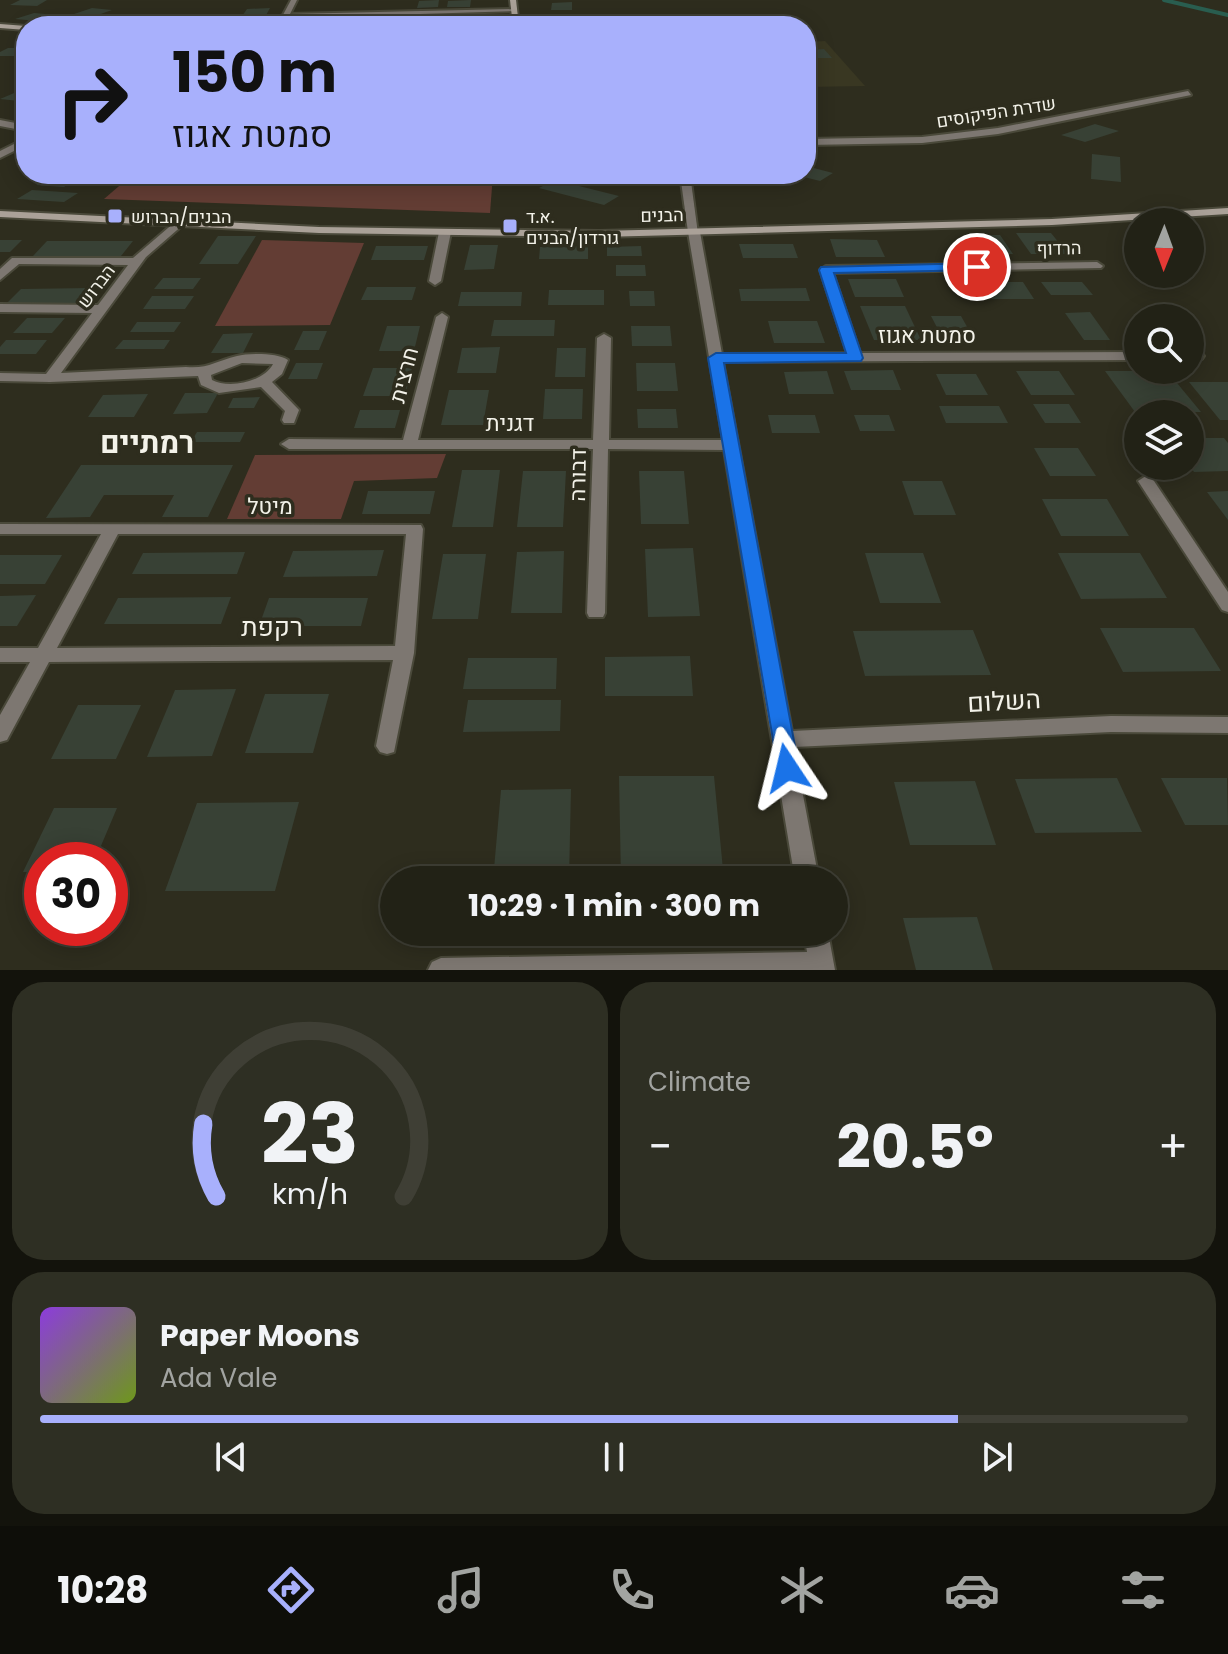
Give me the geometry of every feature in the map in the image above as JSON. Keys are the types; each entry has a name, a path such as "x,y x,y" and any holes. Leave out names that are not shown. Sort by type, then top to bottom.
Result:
{"street":[{"path":"294,0 287,16 514,11"},
{"path":"399,14 402,0"},
{"path":"513,0 515,16"},
{"name":"שדרת הפיקוסים","path":"816,142 922,140 998,131 1188,93"},
{"path":"687,184 804,866"},
{"name":"הבנים","path":"0,214 179,224 445,232 694,232 1052,222 1228,211"},
{"name":"הברוש","path":"50,378 137,262 179,224"},
{"path":"435,281 445,232"},
{"path":"0,276 16,260 137,262"},
{"name":"הרדוף","path":"855,358 826,270 1097,266"},
{"path":"0,308 101,309"},
{"name":"חרצית","path":"409,444 442,317"},
{"name":"דבורה","path":"596,613 604,338"},
{"name":"סמטת אגוז","path":"716,358 1124,356"},
{"path":"0,377 204,373 240,359 281,360 277,371 264,382 219,389 206,382 204,373"},
{"path":"264,382 292,410 289,420"},
{"name":"דגנית","path":"289,444 731,445"},
{"path":"1146,481 1228,606"},
{"path":"0,734 113,528"},
{"name":"מיטל","path":"0,529 415,529 404,653"},
{"path":"387,746 404,653"},
{"name":"רקפת","path":"0,655 404,653"},
{"name":"השלום","path":"782,740 1111,724 1228,725"},
{"path":"441,970 822,967 818,946"}],"shaded area":[{"path":"816,41 825,41 865,86 816,87"},
{"path":"121,184 492,184 490,213 104,199"},
{"path":"262,240 364,243 330,325 215,326"},
{"path":"446,454 437,478 354,481 341,519 227,519 255,455"}],"building":[{"path":"20,0 47,0 37,6 10,5"},
{"path":"439,0 438,7 417,8 419,1"},
{"path":"471,0 470,7 447,7 448,1"},
{"path":"572,2 572,10 551,10 552,3"},
{"path":"92,8 112,10 95,16 74,14"},
{"path":"270,8 266,16 242,16 247,9"},
{"path":"34,13 56,15 53,16 24,16"},
{"path":"16,48 16,56 0,56 0,52"},
{"path":"824,49 832,58 816,58 816,50"},
{"path":"16,92 16,101 0,99"},
{"path":"1095,124 1119,131 1085,142 1061,135"},
{"path":"1092,154 1120,157 1121,182 1091,179"},
{"path":"816,169 833,173 820,181 816,180"},
{"path":"38,184 68,184 64,187"},
{"path":"547,184 571,184 619,196 604,205 539,188"},
{"path":"32,190 78,193 64,202 17,199"},
{"path":"1016,233 1051,233 1068,254 1031,254"},
{"path":"966,235 1000,235 1013,254 979,254"},
{"path":"218,236 256,236 238,264 199,264"},
{"path":"830,239 877,240 885,257 836,257"},
{"path":"0,240 22,240 10,252 0,252"},
{"path":"47,241 133,241 121,256 33,256"},
{"path":"739,244 793,244 798,258 743,258"},
{"path":"470,245 498,245 494,269 464,270"},
{"path":"376,246 428,246 424,260 371,260"},
{"path":"588,246 588,259 539,259 540,247"},
{"path":"641,246 642,256 607,256 607,247"},
{"path":"616,265 645,265 646,276 616,276"},
{"path":"163,278 201,278 193,289 154,289"},
{"path":"848,279 896,279 904,297 855,297"},
{"path":"981,282 1023,282 1034,299 992,299"},
{"path":"1041,282 1082,282 1093,295 1051,295"},
{"path":"367,287 416,287 412,300 361,300"},
{"path":"91,288 78,304 6,304 21,289"},
{"path":"806,288 810,301 741,301 739,289"},
{"path":"549,290 604,290 604,305 548,305"},
{"path":"629,291 654,291 655,306 630,306"},
{"path":"461,292 522,292 521,306 458,306"},
{"path":"152,296 194,296 185,309 143,309"},
{"path":"860,306 905,306 921,340 874,340"},
{"path":"1090,312 1110,340 1084,340 1065,313"},
{"path":"931,316 961,316 974,339 943,339"},
{"path":"27,318 65,318 52,333 13,333"},
{"path":"494,320 555,320 554,336 491,336"},
{"path":"768,321 817,321 825,343 774,343"},
{"path":"137,322 181,322 174,332 130,332"},
{"path":"387,326 420,326 414,351 379,351"},
{"path":"631,326 670,326 672,346 632,346"},
{"path":"303,331 327,331 319,350 294,350"},
{"path":"253,333 243,353 211,353 223,334"},
{"path":"6,340 47,340 36,354 0,354 0,347"},
{"path":"123,340 170,340 164,349 115,349"},
{"path":"500,347 496,373 457,373 462,348"},
{"path":"557,348 586,348 585,377 555,377"},
{"path":"296,363 323,363 317,379 288,379"},
{"path":"636,363 675,363 678,391 637,391"},
{"path":"373,368 412,368 405,396 363,396"},
{"path":"893,370 901,390 851,390 844,371"},
{"path":"827,371 834,394 789,394 784,372"},
{"path":"1016,371 1059,371 1075,395 1031,395"},
{"path":"1105,371 1124,371 1124,384 1178,384 1191,400 1126,400"},
{"path":"936,374 976,374 988,395 946,395"},
{"path":"1228,382 1228,420 1220,420 1191,384"},
{"path":"545,389 583,389 582,419 543,419"},
{"path":"449,390 489,390 483,425 441,425"},
{"path":"185,393 218,393 207,413 173,414"},
{"path":"148,394 134,417 88,417 103,395"},
{"path":"260,397 254,408 228,408 233,398"},
{"path":"1033,404 1069,404 1081,423 1045,423"},
{"path":"939,406 999,406 1008,423 946,423"},
{"path":"637,409 676,409 678,428 638,428"},
{"path":"360,410 400,410 395,428 354,428"},
{"path":"768,415 815,415 820,433 772,433"},
{"path":"854,415 889,415 895,431 860,431"},
{"path":"197,432 245,432 240,442 191,442"},
{"path":"1204,438 1224,438 1228,443 1228,471 1204,472"},
{"path":"1034,448 1078,448 1096,476 1050,476"},
{"path":"81,465 233,465 208,517 162,517 174,495 104,495 90,517 46,518"},
{"path":"462,470 500,470 493,527 452,527"},
{"path":"523,471 566,471 563,527 517,527"},
{"path":"639,471 684,471 689,524 641,524"},
{"path":"902,481 942,481 956,515 914,515"},
{"path":"368,491 435,491 430,514 362,514"},
{"path":"1228,491 1228,520 1207,492"},
{"path":"1042,499 1107,499 1129,536 1061,536"},
{"path":"693,548 700,616 648,617 645,549"},
{"path":"384,550 377,576 283,577 293,551"},
{"path":"564,551 562,613 511,613 517,552"},
{"path":"245,552 237,574 132,574 143,553"},
{"path":"865,553 923,553 941,603 880,603"},
{"path":"1058,553 1140,553 1167,598 1081,599"},
{"path":"443,554 486,554 478,619 432,619"},
{"path":"0,555 62,555 45,584 0,584"},
{"path":"36,595 17,626 0,626 0,596"},
{"path":"231,597 221,624 104,624 118,598"},
{"path":"269,598 368,598 361,626 259,626"},
{"path":"1100,628 1194,628 1221,671 1123,672"},
{"path":"973,630 991,675 865,676 853,631"},
{"path":"690,656 693,696 605,696 605,657"},
{"path":"468,658 557,658 556,689 463,689"},
{"path":"236,689 212,756 147,757 175,690"},
{"path":"265,694 329,694 313,753 245,753"},
{"path":"468,700 561,700 560,731 463,732"},
{"path":"78,705 141,705 116,759 51,759"},
{"path":"619,776 714,776 723,866 621,866"},
{"path":"1117,778 1142,832 1035,833 1015,779"},
{"path":"1161,778 1227,778 1228,825 1185,825"},
{"path":"975,781 996,845 910,845 894,782"},
{"path":"571,789 569,866 494,866 501,790"},
{"path":"299,802 275,891 165,891 197,803"},
{"path":"54,808 117,808 103,842 38,842"},
{"path":"977,917 993,970 916,970 903,918"}],"waterway":[{"path":"1164,0 1228,15"}],"place":[{"name":"הבנים/הברוש","path":"115,216"},
{"name":"א.ד. גורדון/הבנים","path":"510,226"}],"district":[{"name":"רמתיים","path":"147,442"}],"route":[{"path":"787,768 716,358 855,358 826,270 977,267"}]}
